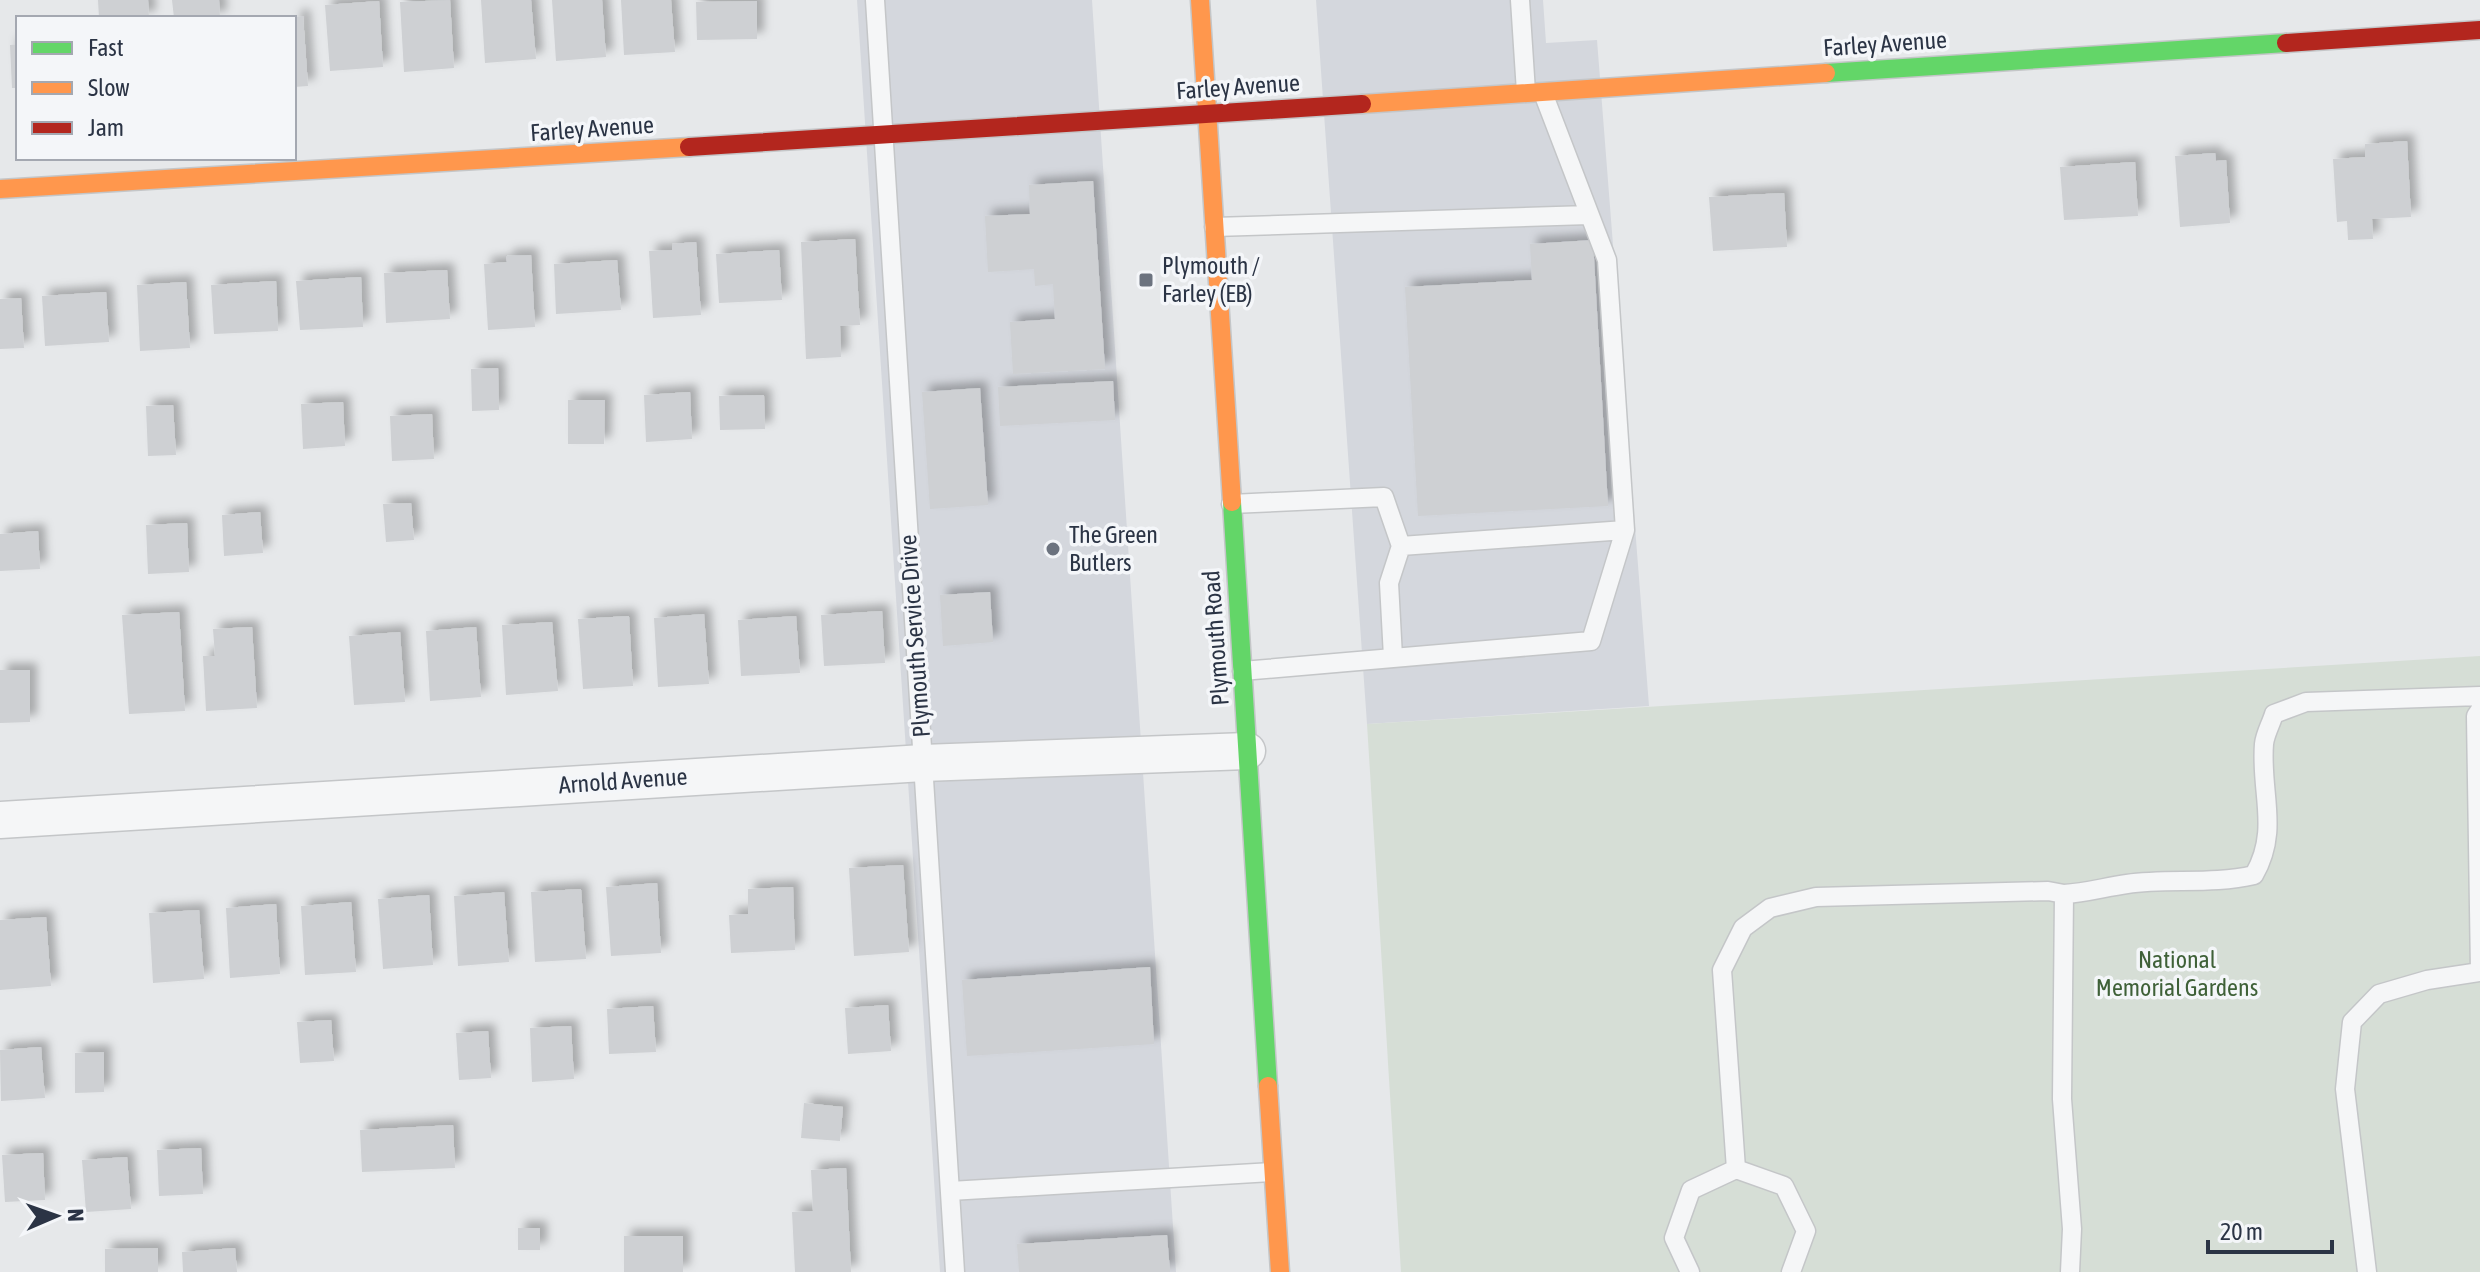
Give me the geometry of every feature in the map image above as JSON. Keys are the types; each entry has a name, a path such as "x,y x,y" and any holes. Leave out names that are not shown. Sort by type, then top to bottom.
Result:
{"street":[{"name":"Plymouth Road","path":"1200,0 1280,1272"},
{"name":"Farley Avenue","path":"0,189 883,135 2480,30"},
{"name":"Arnold Avenue","path":"0,820 923,763 1247,751"}],"lane":[{"name":"Plymouth Service Drive","path":"875,0 955,1272"},
{"path":"1242,671 1591,641 1625,530 1607,260 1534,91 1520,0"},
{"path":"1214,227 1589,215"},
{"path":"1231,504 1384,497 1401,546 1389,583 1393,657"},
{"path":"1401,546 1625,530"},
{"path":"1736,1169 1722,970 1743,928 1770,908 1816,897 2048,891 2087,893 2128,884 2230,880 2254,875 2265,856 2269,825 2264,742 2274,714 2306,702 2480,696"},
{"path":"2367,1272 2345,1089 2352,1022 2379,994 2427,980 2480,972 2476,716 2480,710"},
{"path":"2064,894 2062,1099 2072,1229 2070,1272"},
{"path":"1690,1272 1674,1238 1691,1190 1736,1169 1784,1186 1806,1231 1791,1272"},
{"path":"950,1191 1273,1172"}],"shaded area":[{"path":"857,0 1092,0 1176,1272 940,1272"},
{"path":"1316,0 1543,0 1546,43 1597,40 1649,706 1367,724"}],"green space":[{"name":"National Memorial Gardens","path":"2480,656 2480,1272 1401,1272 1367,724"}],"building":[{"path":"98,0 148,0 149,16 99,16"},
{"path":"172,0 219,0 220,16 174,16"},
{"path":"450,0 454,68 404,72 400,2"},
{"path":"481,0 531,0 536,59 485,63"},
{"path":"552,0 602,0 606,57 556,61"},
{"path":"621,0 671,0 675,52 624,55"},
{"path":"379,1 383,67 330,71 325,5"},
{"path":"757,1 757,39 697,40 696,2"},
{"path":"303,16 308,86 296,87 296,17"},
{"path":"16,44 16,88 12,88 10,45"},
{"path":"2407,141 2411,217 2372,219 2373,239 2348,240 2347,221 2337,222 2333,159 2365,157 2365,144"},
{"path":"2215,153 2216,161 2226,160 2230,223 2180,227 2175,156"},
{"path":"2135,162 2138,216 2064,220 2060,167"},
{"path":"1093,181 1105,369 1013,374 1010,322 1055,319 1053,284 1035,286 1034,269 988,272 985,216 1030,214 1029,185"},
{"path":"1784,193 1787,247 1713,251 1709,197"},
{"path":"855,239 860,325 840,326 841,357 806,359 801,242"},
{"path":"1593,240 1608,506 1418,516 1405,287 1532,280 1530,244"},
{"path":"696,242 701,315 653,318 649,251 672,250 672,244"},
{"path":"779,250 782,300 719,303 716,254"},
{"path":"531,255 535,327 488,330 484,264 507,262 506,256"},
{"path":"617,260 621,310 556,314 554,264"},
{"path":"447,270 450,319 386,323 384,273"},
{"path":"361,277 363,327 300,330 296,281"},
{"path":"276,281 278,331 214,334 211,285"},
{"path":"186,282 190,348 140,351 137,285"},
{"path":"106,292 109,342 45,346 42,296"},
{"path":"21,298 24,348 0,349 0,299"},
{"path":"498,368 499,410 472,411 471,369"},
{"path":"1113,381 1115,420 1000,426 998,387"},
{"path":"980,388 988,505 930,509 922,392"},
{"path":"690,392 692,439 646,442 644,395"},
{"path":"764,395 765,429 720,430 719,396"},
{"path":"568,400 605,400 604,444 568,444"},
{"path":"343,402 345,446 303,449 301,404"},
{"path":"173,405 176,455 148,456 146,406"},
{"path":"432,414 434,459 392,461 390,416"},
{"path":"411,503 414,540 386,542 383,504"},
{"path":"260,512 263,553 224,556 222,515"},
{"path":"187,523 189,572 148,574 146,525"},
{"path":"38,531 40,569 0,571 0,534"},
{"path":"990,592 993,642 943,646 940,595"},
{"path":"882,611 885,663 824,666 821,615"},
{"path":"179,612 185,711 129,714 122,615"},
{"path":"704,614 709,684 658,687 654,618"},
{"path":"629,616 633,686 583,689 578,619"},
{"path":"796,616 800,673 741,676 738,620"},
{"path":"552,622 558,691 506,695 502,625"},
{"path":"252,627 257,708 206,711 203,656 215,656 213,629"},
{"path":"476,627 481,697 430,701 426,631"},
{"path":"400,632 405,702 354,705 349,636"},
{"path":"0,670 30,670 30,722 0,723"},
{"path":"903,865 909,952 854,956 849,868"},
{"path":"657,883 661,953 611,956 606,887"},
{"path":"793,887 795,950 731,953 729,915 748,914 748,889"},
{"path":"581,889 586,959 535,962 531,892"},
{"path":"504,892 509,962 458,966 454,896"},
{"path":"429,895 433,965 383,969 378,899"},
{"path":"351,902 356,972 305,975 301,906"},
{"path":"276,904 280,974 230,978 226,908"},
{"path":"199,910 204,979 153,983 149,913"},
{"path":"46,917 51,986 0,990 0,920"},
{"path":"1150,967 1154,1044 967,1056 962,980"},
{"path":"888,1005 891,1051 848,1054 845,1008"},
{"path":"653,1006 656,1052 609,1054 607,1009"},
{"path":"331,1020 334,1061 300,1063 297,1022"},
{"path":"571,1026 574,1079 532,1082 530,1028"},
{"path":"488,1031 491,1078 459,1080 456,1033"},
{"path":"41,1047 45,1098 1,1101 0,1050"},
{"path":"104,1052 104,1092 75,1093 75,1053"},
{"path":"804,1103 843,1107 840,1141 801,1138"},
{"path":"453,1125 455,1168 362,1172 360,1130"},
{"path":"201,1148 203,1194 159,1196 157,1150"},
{"path":"43,1153 45,1200 5,1202 2,1155"},
{"path":"127,1157 131,1209 86,1212 82,1160"},
{"path":"846,1168 851,1272 795,1272 792,1212 813,1211 811,1170"},
{"path":"518,1228 540,1228 540,1250 518,1250"},
{"path":"1167,1235 1170,1272 1019,1272 1017,1244"},
{"path":"624,1236 683,1236 683,1272 624,1272"},
{"path":"158,1248 158,1272 105,1272 105,1249"},
{"path":"235,1248 237,1272 183,1272 182,1252"}],"traffic: fast":[{"path":"1826,73 2286,43"},
{"path":"1232,502 1268,1086"}],"traffic: slow":[{"path":"1200,0 1232,502"},
{"path":"1362,104 1826,73"},
{"path":"0,189 689,147"},
{"path":"1268,1086 1280,1272"}],"traffic: jam":[{"path":"2286,43 2480,30"},
{"path":"689,147 1362,104"}],"place":[{"name":"Plymouth / Farley (EB)","path":"1146,280"},
{"name":"The Green Butlers","path":"1053,549"}]}
